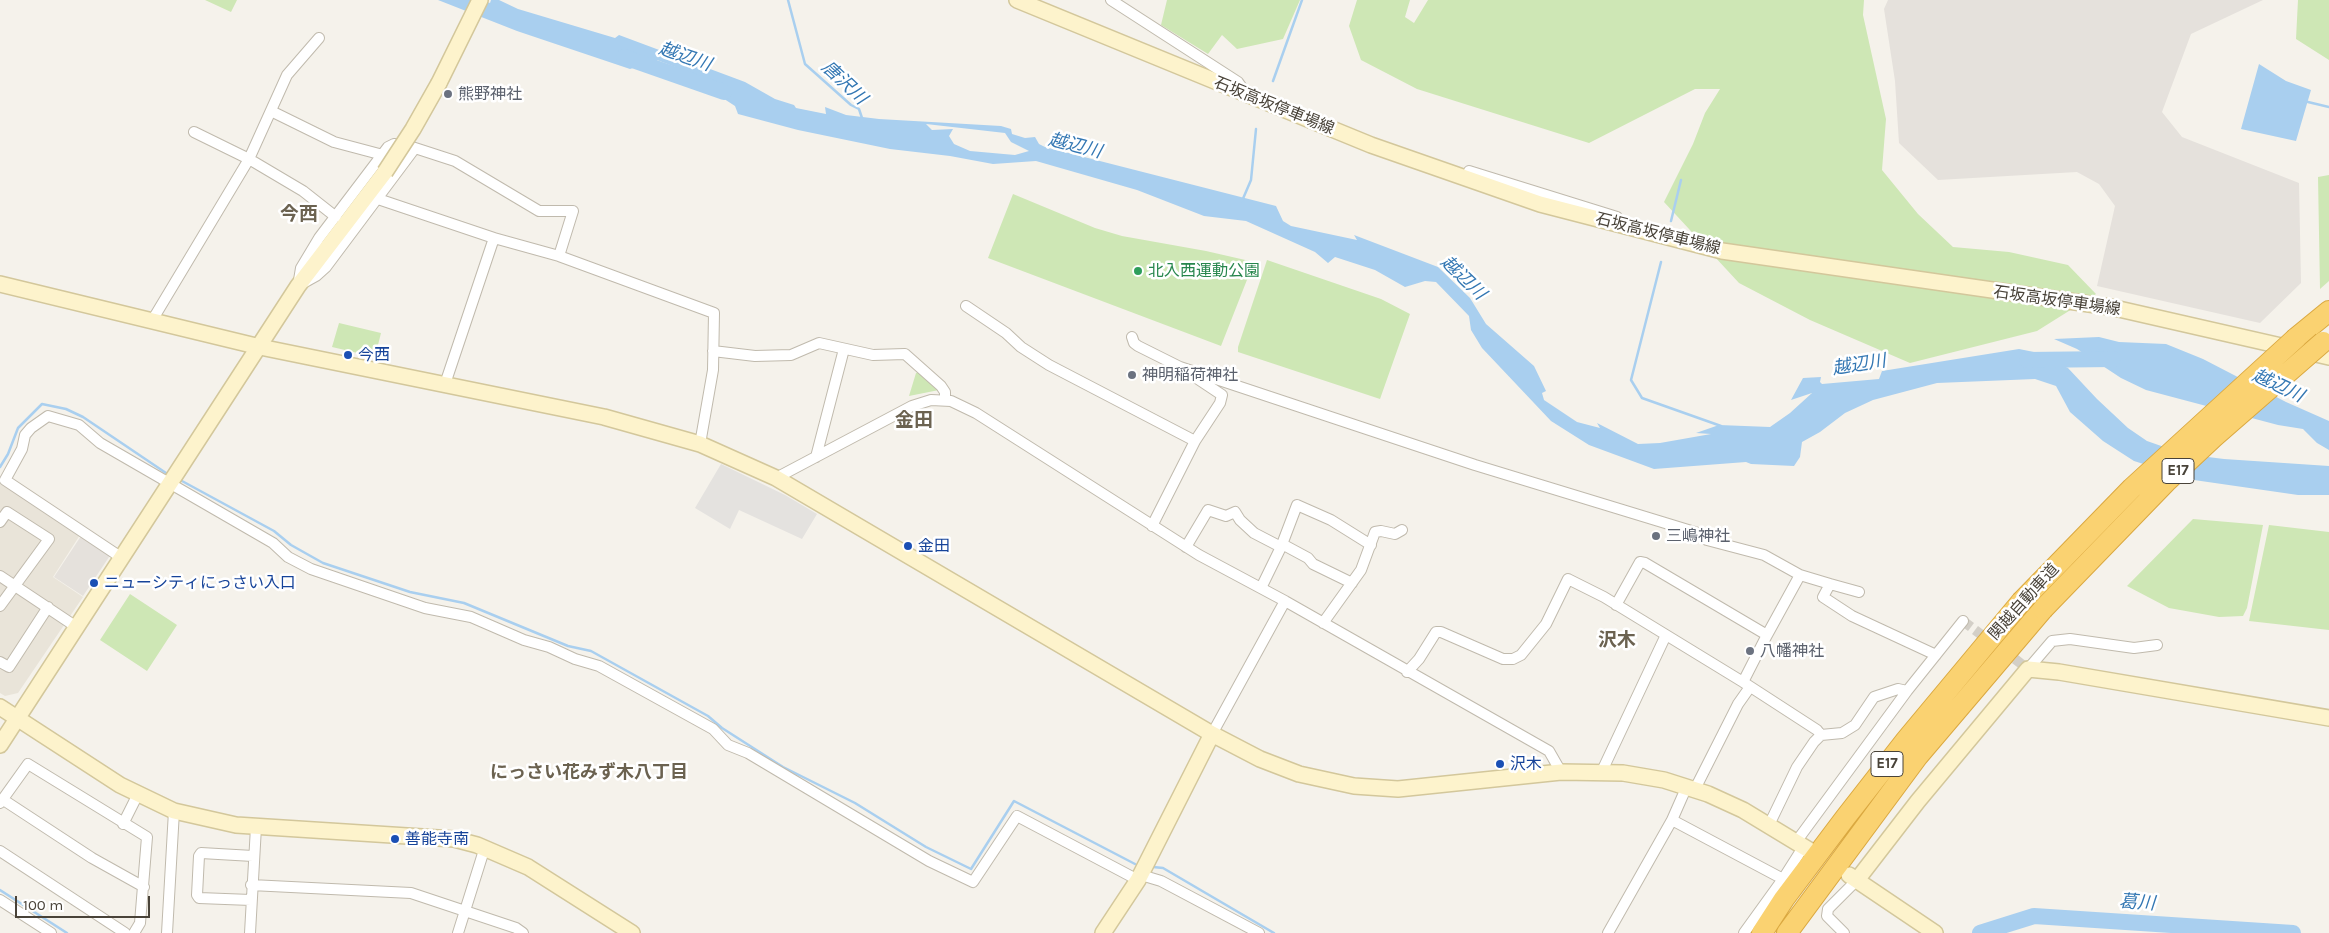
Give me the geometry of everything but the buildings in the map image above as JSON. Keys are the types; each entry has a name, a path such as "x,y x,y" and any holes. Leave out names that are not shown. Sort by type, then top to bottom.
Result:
{"highway":[{"name":"関越自動車道","path":"1762,933 1784,899 1887,763 2021,602 2132,488 2296,338 2329,311"},
{"name":"関越自動車道","path":"1787,933 1918,756 1977,683 2043,609 2166,482 2214,437 2327,345"}],"street":[{"path":"0,745 78,628 298,286 385,172 413,129 452,58 480,0"},
{"name":"石坂高坂停車場線","path":"1017,0 1371,145 1540,204 1722,251 2110,307 2327,345"},
{"path":"1110,0 1238,82 1251,97"},
{"path":"153,319 249,159 287,75 319,38"},
{"path":"271,111 334,142 383,155"},
{"path":"194,132 249,159 304,190 336,217"},
{"path":"298,286 301,268 309,254 388,147 394,144 415,148 455,161 539,211 573,211 559,256"},
{"path":"298,286 316,276 326,267 415,148"},
{"path":"378,199 494,238 559,256 714,313 709,398 700,444"},
{"path":"445,384 494,238"},
{"path":"0,284 153,319 260,347 604,417 700,444 776,478 1212,734 1279,767 1318,779 1354,786 1398,790 1561,772 1602,771 1644,777 1691,788 1743,810 1803,846"},
{"path":"966,306 1006,332 1021,347 1049,366 1195,441"},
{"path":"1132,337 1138,346 1180,367 1222,395 1220,403 1195,441 1152,526"},
{"path":"713,351 755,356 791,355 819,343 873,355 905,354 940,386 945,392 946,399"},
{"path":"816,457 844,349"},
{"path":"1180,367 1475,465 1698,533 1707,540 1764,554 1800,575 1858,592"},
{"path":"776,478 912,406 931,400 946,399 976,414 1186,547 1285,601 1549,752 1561,772"},
{"path":"122,558 5,480 22,449 25,435 31,428 48,416 79,425 100,443 273,543 288,556 311,569 425,608 471,617 524,640 549,647 575,659 599,666 713,729 728,745 748,753 929,861 973,882 1017,816 1139,878 1161,881 1259,933"},
{"path":"1261,588 1282,546 1297,505 1331,520 1371,545"},
{"path":"1186,547 1208,510 1226,516 1235,512 1240,520 1254,533 1308,558 1313,564 1352,582"},
{"path":"0,522 6,512 49,539 14,584 0,606"},
{"path":"1323,623 1366,559 1375,532 1381,530 1395,534 1402,530"},
{"path":"1616,605 1640,562 1645,563 1767,635"},
{"path":"1608,933 1738,704 1767,635 1800,575"},
{"path":"0,576 78,628"},
{"path":"1407,672 1419,659 1436,632 1441,632 1503,659 1513,659 1521,655 1546,624 1568,580 1616,605 1747,684 1817,730 1821,735"},
{"path":"1830,584 1823,597 1852,616 1936,655"},
{"path":"1103,933 1139,878 1212,734 1285,601"},
{"path":"0,662 8,668 48,607"},
{"path":"1744,933 1783,879 1907,691 1964,621"},
{"path":"1602,771 1666,635"},
{"path":"1844,933 1827,916 1828,909 1852,877 2052,641 2070,639 2134,648 2157,645"},
{"path":"2028,669 2059,672 2329,718"},
{"path":"1769,825 1797,767 1821,735 1842,733 1856,725 1874,696 1898,689 1907,691"},
{"path":"0,707 138,794 174,811 217,823 454,839 485,847 528,867 632,933"},
{"path":"134,933 140,924 144,887 147,837 28,764 1,801 92,858 144,887"},
{"path":"123,824 138,794"},
{"path":"167,933 174,811"},
{"path":"1672,820 1783,879"},
{"path":"250,933 251,884 256,827"},
{"path":"458,933 485,847"},
{"path":"0,851 125,933"},
{"path":"251,900 199,898 197,895 199,856 201,853 254,856"},
{"path":"1852,877 1931,931"},
{"path":"251,884 411,893 516,928 523,933"},
{"path":"0,900 51,933"}],"shaded area":[{"path":"1888,0 2263,0 2191,34 2162,112 2182,137 2299,183 2301,283 2260,323 2097,286 2115,206 2099,184 2077,172 1938,180 1899,143 1895,81 1884,9"},
{"path":"721,464 785,495 817,514 802,539 739,510 730,529 695,508"},
{"path":"0,482 80,535 53,577 83,597 18,693 5,696 0,693"},
{"path":"81,536 108,553 109,557 83,596 54,577"}],"green space":[{"path":"205,0 237,0 231,12"},
{"path":"1167,0 1300,0 1283,39 1237,49 1222,35 1208,54 1161,25"},
{"path":"1357,0 1410,0 1405,17 1414,23 1428,0 1864,0 1863,15 1886,119 1882,170 1918,214 1953,247 2009,252 2068,265 2096,294 2037,331 1910,363 1810,320 1739,283 1664,202 1693,144 1705,113 1720,89 1695,89 1589,143 1417,89 1361,60 1349,26"},
{"path":"2298,0 2329,0 2329,60 2296,39"},
{"path":"2329,175 2329,281 2320,289 2318,177"},
{"name":"北入西運動公園","path":"1013,194 1095,228 1122,236 1206,251 1254,262 1221,346 988,258"},
{"name":"北入西運動公園","path":"1267,260 1381,299 1410,314 1380,399 1238,352 1238,347"},
{"path":"339,323 381,333 375,357 332,347"},
{"path":"920,372 939,390 909,396 916,373"},
{"path":"2193,519 2263,525 2247,608 2243,616 2219,617 2169,608 2127,586"},
{"path":"2269,525 2329,532 2329,630 2249,621"},
{"path":"130,594 177,625 147,671 100,640"}],"water":[{"path":"438,0 482,0 490,3 491,0 499,0 518,9 615,38 619,35 745,82 775,99 794,105 796,108 826,114 825,107 846,115 879,119 1001,126 1011,129 1012,134 1025,138 1035,137 1039,144 1045,147 1276,206 1283,221 1291,226 1357,240 1354,235 1438,267 1470,298 1486,324 1534,366 1546,391 1542,393 1544,400 1577,422 1600,428 1597,423 1638,444 1660,443 1711,434 1696,433 1719,425 1770,427 1790,413 1812,393 1791,400 1803,378 1821,377 1820,382 1822,384 1879,379 1882,371 2019,349 2034,352 2068,368 2128,428 2147,441 2184,454 2224,459 2329,466 2329,495 2298,495 2194,480 2134,461 2103,441 2070,412 2056,386 2035,379 1937,383 1873,400 1845,413 1820,432 1802,442 1800,457 1794,466 1751,464 1746,462 1654,469 1589,445 1551,421 1482,348 1471,330 1469,316 1436,282 1425,281 1405,287 1375,270 1335,257 1328,263 1315,252 1246,221 1204,216 1137,190 1036,161 993,164 950,156 890,149 798,130 738,114 735,106 675,67 657,60 630,69 517,31","holes":["926,124 1005,133 1011,142 1029,151 1015,155 970,151 954,144 949,136 953,129 932,130"]},
{"path":"2259,64 2286,81 2311,90 2296,141 2241,129"},
{"path":"2099,337 2119,342 2166,344 2203,359 2286,402 2329,421 2329,450 2317,443 2303,429 2278,425 2146,390 2121,378 2077,349 2054,339"}],"waterway":[{"name":"唐沢川","path":"788,0 805,64 851,105 859,109 862,118"},
{"path":"1273,81 1302,0"},
{"name":"越辺川","path":"624,57 724,92"},
{"path":"2308,102 2329,107"},
{"path":"1242,201 1251,180 1256,129"},
{"path":"1671,221 1681,180"},
{"path":"1661,262 1631,380 1642,398 1721,426"},
{"name":"越辺川","path":"2027,360 2113,359"},
{"path":"0,467 8,454 18,428 42,404 66,409 83,417 166,473"},
{"path":"182,481 274,531 291,545 323,563 410,592 464,603 568,646 591,651 708,716 722,728 783,767 855,803 926,847 971,869 1014,801 1135,864"},
{"path":"1153,867 1163,868 1274,933"},
{"path":"0,890 67,933"},
{"name":"葛川","path":"1980,933 2034,916 2293,933"}],"tunnel":[{"path":"1963,621 1991,642"},
{"path":"2003,650 2028,669"}],"place":[{"name":"熊野神社","path":"448,94"},
{"name":"北入西運動公園","path":"1138,271"},
{"name":"今西","path":"348,355"},
{"name":"神明稲荷神社","path":"1132,375"},
{"name":"三嶋神社","path":"1656,536"},
{"name":"金田","path":"908,546"},
{"name":"ニューシティにっさい入口","path":"94,583"},
{"name":"八幡神社","path":"1750,651"},
{"name":"沢木","path":"1500,764"},
{"name":"善能寺南","path":"395,839"}],"district":[{"name":"今西","path":"299,215"},
{"name":"金田","path":"914,421"},
{"name":"沢木","path":"1617,641"},
{"name":"にっさい花みず木八丁目","path":"589,773"}]}
